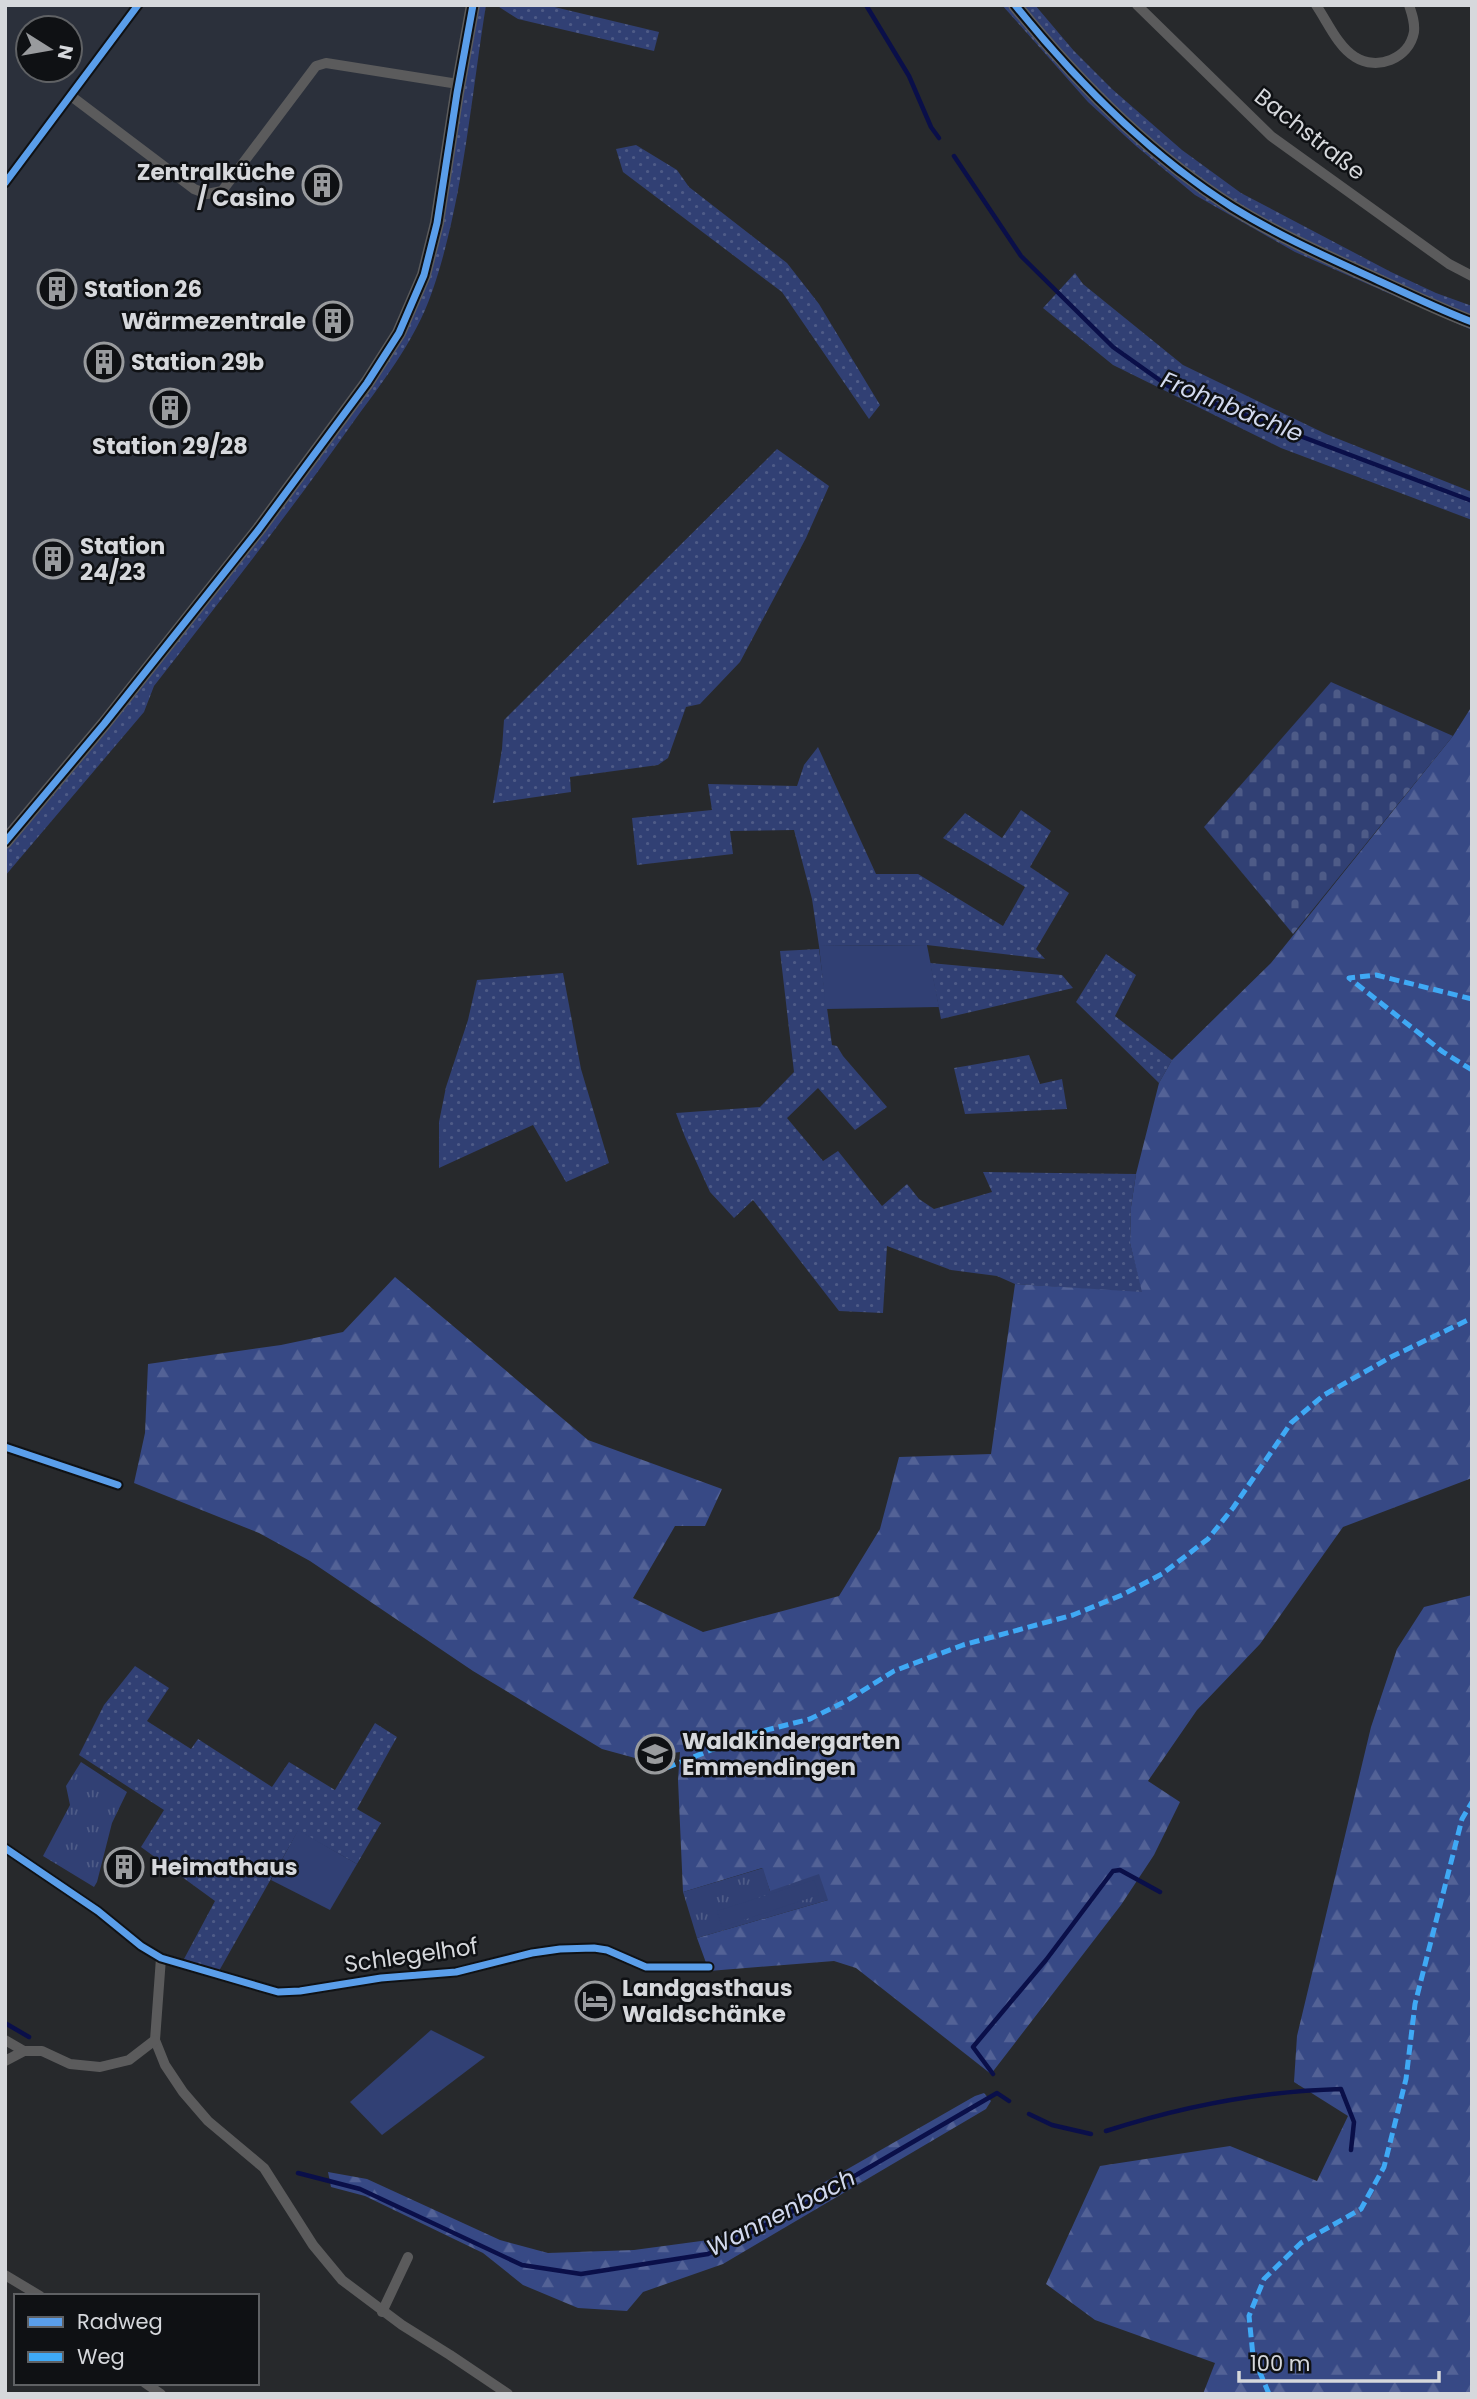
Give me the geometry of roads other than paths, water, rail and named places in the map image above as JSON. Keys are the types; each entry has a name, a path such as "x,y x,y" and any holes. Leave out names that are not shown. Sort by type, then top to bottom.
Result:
{"street":[{"path":"5,183 138,5"},
{"path":"5,842 104,724 259,529 367,383 399,333 420,286 433,242 473,5"},
{"path":"1015,5 1090,92 1201,185 1295,242 1472,322"},
{"name":"Bachstraße","path":"1137,5 1271,136 1449,264 1472,276"},
{"path":"1316,5 1352,56 1369,64 1390,61 1402,53 1414,32 1409,5"},
{"path":"71,96 194,190 215,194 222,191 316,66 326,63 458,84"},
{"path":"5,1447 118,1485"},
{"name":"Schlegelhof","path":"5,1848 98,1911 141,1946 161,1958 278,1992 381,1978 456,1972 532,1953 560,1949 607,1950 646,1967 709,1967"},
{"path":"161,1958 155,2040 165,2064 183,2092 208,2121 264,2168 313,2245 342,2280 382,2312 508,2394"},
{"path":"5,2040 24,2051"},
{"path":"5,2061 24,2051 43,2051 70,2064 100,2067 129,2060 155,2040"},
{"path":"382,2312 408,2256"},
{"path":"5,2275 37,2294"}],"waterway":[{"name":"Frohnbächle","path":"866,5 909,76 931,127 939,138"},
{"name":"Frohnbächle","path":"954,156 1021,256 1113,347 1168,386 1472,501"},
{"name":"Wannenbach","path":"993,2074 973,2047 1046,1960 1113,1871 1120,1870 1160,1892"},
{"name":"Wannenbach","path":"5,2023 29,2037"},
{"name":"Wannenbach","path":"1106,2131 1222,2101 1341,2089 1354,2122 1351,2150"},
{"name":"Wannenbach","path":"298,2173 360,2189 522,2265 581,2274 708,2254 803,2206 997,2093 1009,2101"},
{"name":"Wannenbach","path":"1029,2114 1052,2125 1091,2134"}],"place":[{"name":"Zentralküche / Casino","path":"322,185"},
{"name":"Station 26","path":"57,289"},
{"name":"Wärmezentrale","path":"333,321"},
{"name":"Station 29b","path":"104,362"},
{"name":"Station 29/28","path":"170,408"},
{"name":"Station 24/23","path":"53,559"},
{"name":"Waldkindergarten Emmendingen","path":"655,1754"},
{"name":"Heimathaus","path":"124,1867"},
{"name":"Landgasthaus Waldschänke","path":"595,2001"}]}
